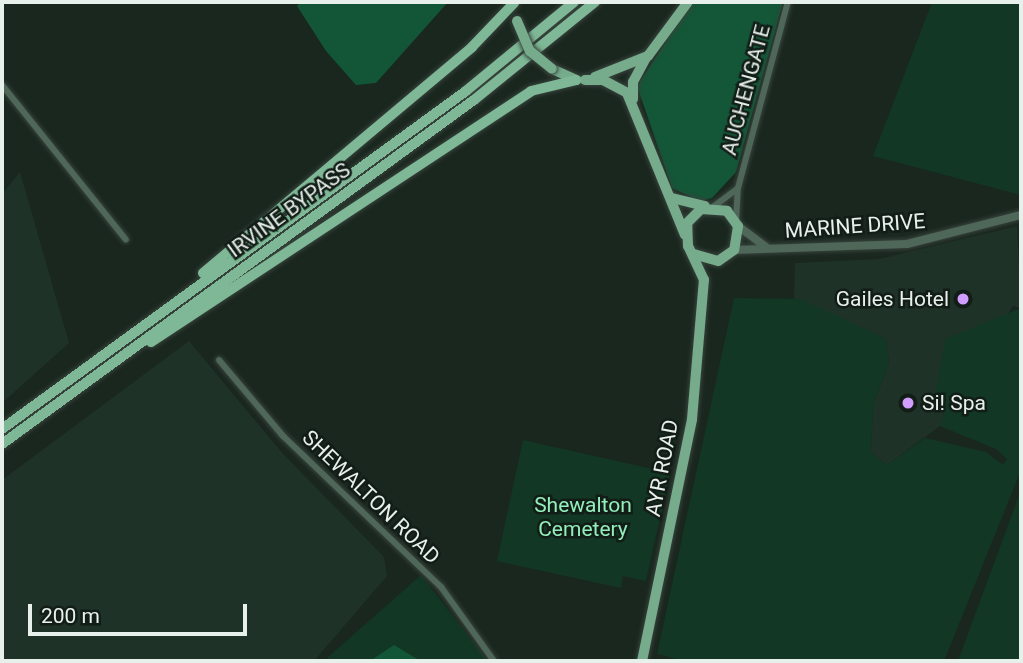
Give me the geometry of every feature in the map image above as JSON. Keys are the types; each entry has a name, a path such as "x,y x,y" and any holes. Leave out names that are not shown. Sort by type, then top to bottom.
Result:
{"highway":[{"path":"128,335 472,47 514,2"},
{"name":"IRVINE BYPASS","path":"2,429 466,92 574,2"},
{"name":"IRVINE BYPASS","path":"2,444 474,100 595,2"},
{"path":"73,391 531,91 580,80"}],"main road":[{"path":"514,2 517,21 530,51 552,69 580,80 618,85 634,106 693,254 708,261 731,253"},
{"path":"634,106 633,82 648,56 688,2"},
{"path":"580,80 648,56"},
{"path":"672,198 712,207 737,224 731,253 704,279"},
{"path":"685,236 694,214 712,207"},
{"name":"AYR ROAD","path":"642,661 692,419 704,279 693,254"}],"street":[{"name":"AUCHENGATE","path":"737,224 738,188 788,2"},
{"path":"2,85 126,240"},
{"name":"AUCHENGATE","path":"712,207 738,188"},
{"name":"MARINE DRIVE","path":"731,253 907,244 1020,218"},
{"name":"MARINE DRIVE","path":"737,224 771,249"},
{"name":"SHEWALTON ROAD","path":"219,360 283,436 441,587 494,661"}],"shaded area":[{"path":"301,2 448,2 376,83 356,85 326,51 297,6"},
{"path":"692,2 783,2 736,172 712,198 700,201 672,188 637,86"},
{"path":"20,172 69,343 2,403 2,194"},
{"path":"1017,226 1021,308 1013,306 946,406 940,426 887,465 871,453 873,406 889,362 886,339 794,299 795,263 879,259"},
{"path":"189,341 284,455 384,557 387,576 314,661 2,661 2,480"},
{"path":"394,645 407,653 421,661 370,661"}],"green space":[{"path":"932,2 1021,2 1021,195 873,156"},
{"path":"734,298 801,299 886,339 889,362 873,406 871,453 887,465 925,438 986,452 1003,465 1007,459 996,449 940,426 946,406 935,396 945,339 1021,308 1021,470 944,661 683,661 657,654"},
{"name":"Shewalton Cemetery","path":"523,440 670,473 646,581 623,576 621,588 497,561"},
{"path":"1021,490 1021,661 958,661"},
{"path":"421,575 488,661 328,661 327,658"}],"place":[{"name":"Gailes Hotel","path":"963,299"},
{"name":"Si! Spa","path":"908,403"}]}
